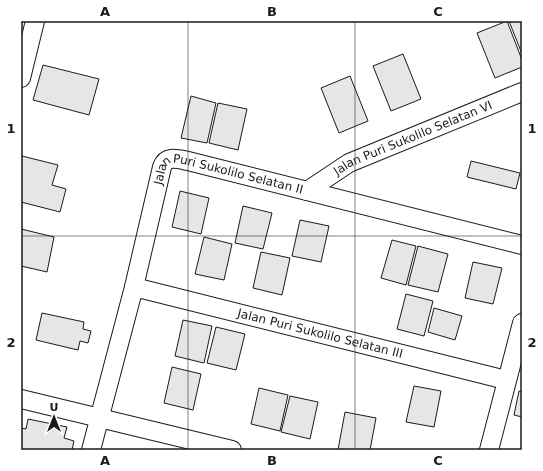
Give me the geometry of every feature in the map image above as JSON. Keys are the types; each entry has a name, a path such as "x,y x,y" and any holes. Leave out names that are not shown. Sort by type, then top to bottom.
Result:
{"street":[{"path":"21,78 35,21"},
{"name":"Jalan Puri Sukolilo Selatan VI","path":"307,191 349,162 522,92"},
{"name":"Jalan Puri Sukolilo Selatan II","path":"91,450 134,287 164,161 174,159 188,161 522,246"},
{"name":"Jalan Puri Sukolilo Selatan III","path":"134,287 506,380"},
{"path":"488,450 522,323"},
{"path":"21,399 232,450"}],"building":[{"path":"507,21 522,60 522,67 495,78 477,33"},
{"path":"509,21 522,21 522,54"},
{"path":"403,54 421,99 391,111 373,66"},
{"path":"43,65 99,79 89,115 33,100"},
{"path":"350,76 368,121 339,133 321,88"},
{"path":"191,96 216,103 207,143 181,138"},
{"path":"218,103 247,109 238,150 209,143"},
{"path":"22,156 58,165 52,185 66,189 60,212 21,202"},
{"path":"471,161 520,173 516,189 467,177"},
{"path":"180,191 209,198 201,234 172,227"},
{"path":"243,206 272,213 263,249 235,243"},
{"path":"300,220 329,226 321,262 292,256"},
{"path":"21,229 54,237 47,272 21,266"},
{"path":"204,237 232,244 224,280 195,274"},
{"path":"392,240 416,246 406,285 381,278"},
{"path":"418,246 448,254 438,292 408,285"},
{"path":"261,252 290,258 282,295 253,288"},
{"path":"473,262 502,268 493,304 465,298"},
{"path":"406,294 433,301 424,336 397,329"},
{"path":"434,308 462,316 455,340 428,332"},
{"path":"42,313 84,322 83,329 91,331 88,343 80,341 78,350 36,340"},
{"path":"183,320 212,326 204,363 175,356"},
{"path":"216,327 245,334 236,370 207,363"},
{"path":"172,367 201,374 193,410 164,403"},
{"path":"414,386 441,391 434,427 406,422"},
{"path":"259,388 288,395 280,431 251,424"},
{"path":"519,391 522,392 522,417 514,415"},
{"path":"290,396 318,402 310,439 281,432"},
{"path":"345,412 376,418 370,450 338,450"},
{"path":"28,419 67,427 64,438 74,441 72,450 21,450 21,428 26,429"}]}
